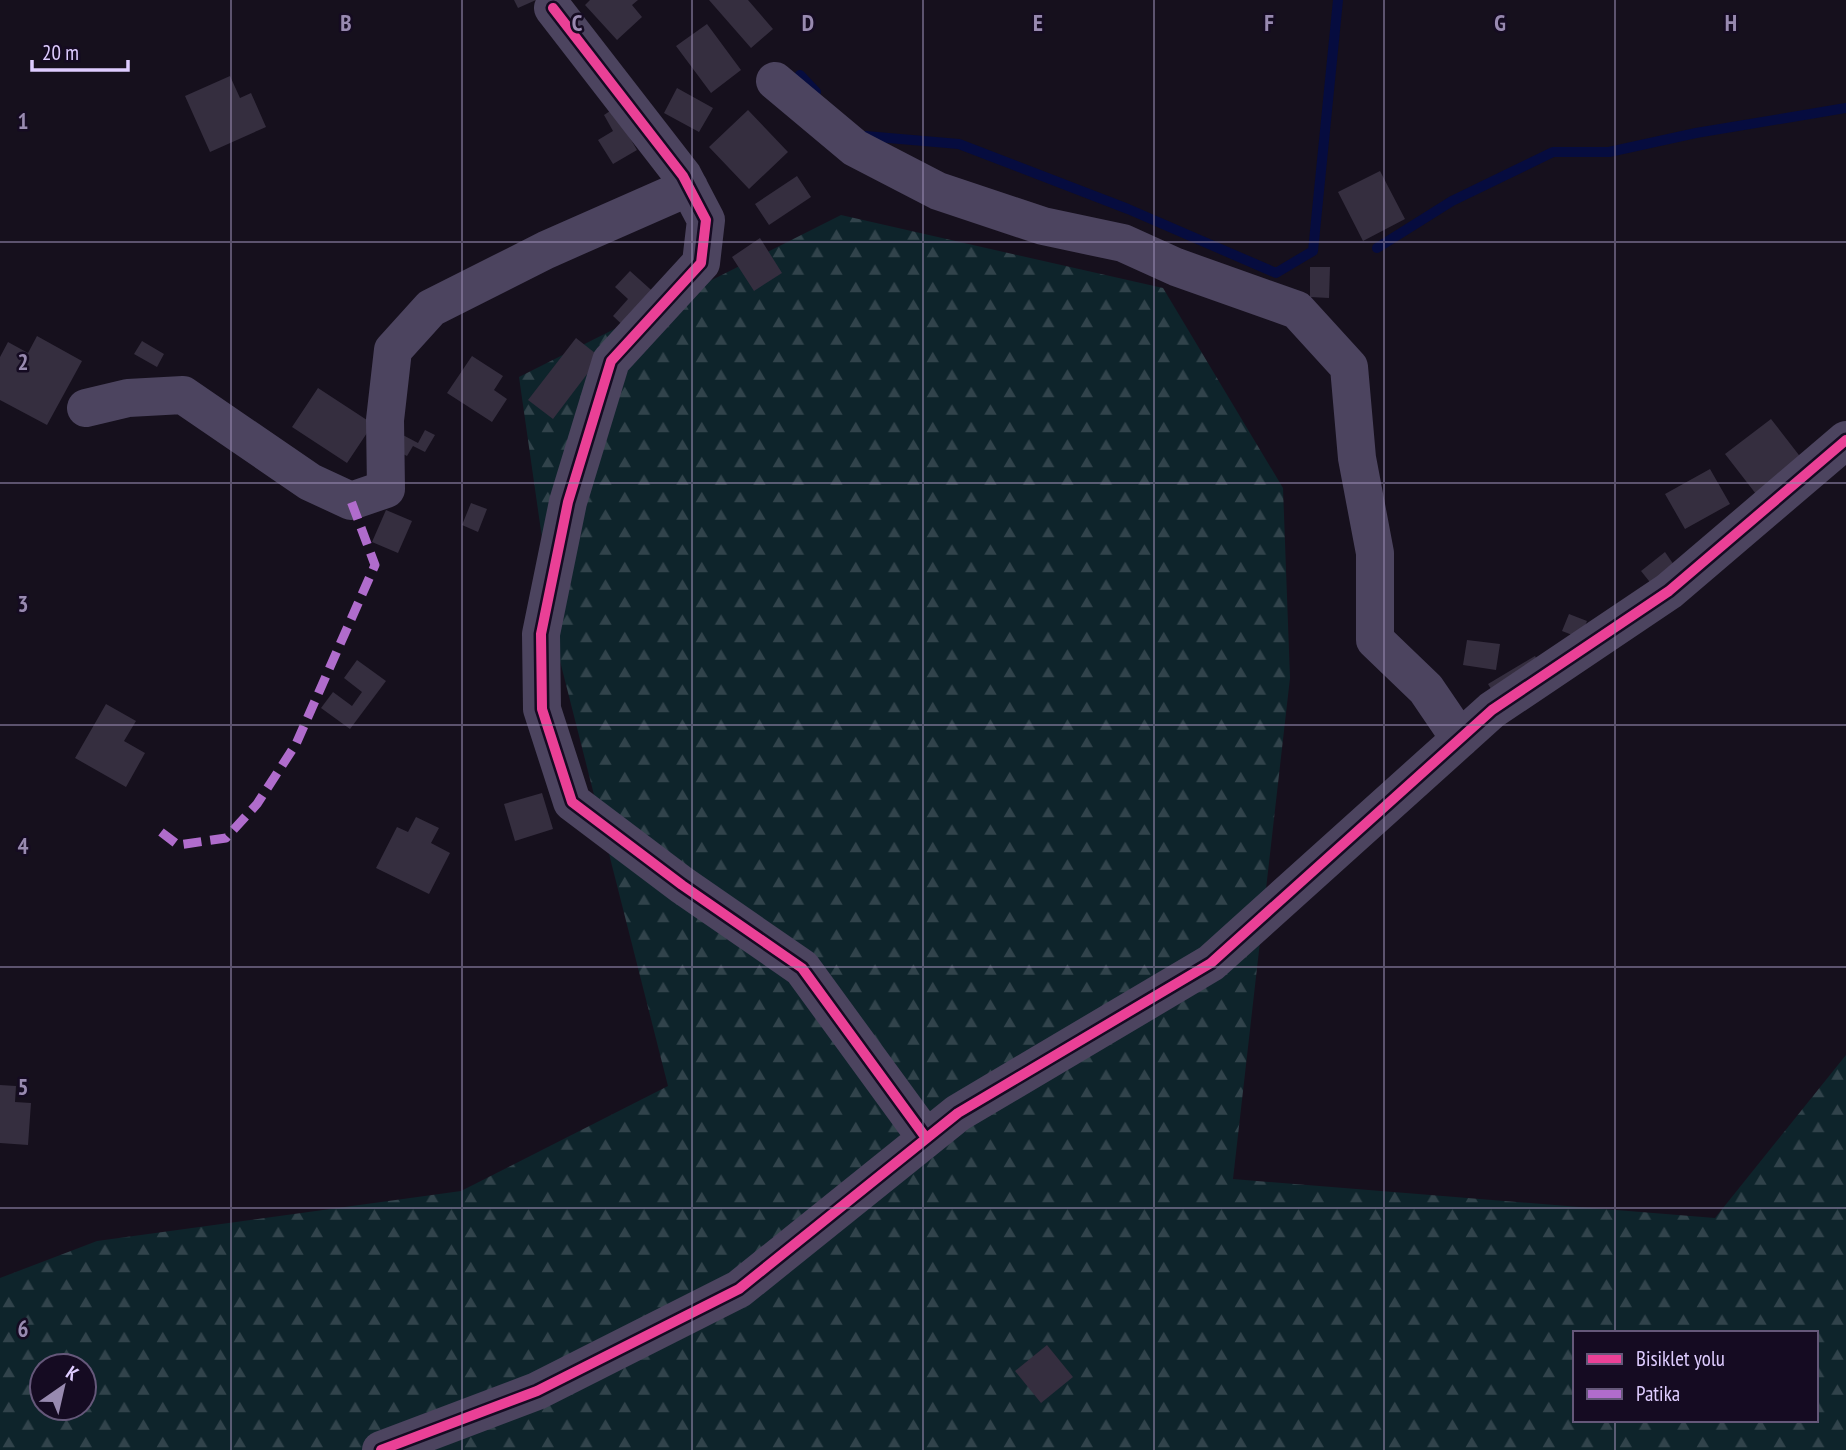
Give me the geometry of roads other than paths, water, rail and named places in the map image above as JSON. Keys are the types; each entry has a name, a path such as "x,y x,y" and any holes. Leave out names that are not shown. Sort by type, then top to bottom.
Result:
{"street":[{"path":"553,8 683,176 706,220 701,262 611,361 568,502 541,634 542,709 572,802 681,886 802,968 926,1138"},
{"path":"775,81 855,148 938,191 1043,226 1122,243 1176,267 1297,310 1349,367 1357,458 1375,553 1375,640 1426,689 1460,739"},
{"path":"86,408 128,398 183,395 310,482 351,501 386,489 385,420 393,351 431,308 546,250 690,187"},
{"path":"381,1450 537,1391 739,1289 958,1113 1211,963 1492,710 1668,591 1846,440"}],"waterway":[{"path":"865,136 959,144 1128,209 1276,273 1313,251 1338,0"},
{"path":"800,75 816,92"},
{"path":"1377,248 1452,201 1553,152 1609,152 1696,133 1846,108"}]}
